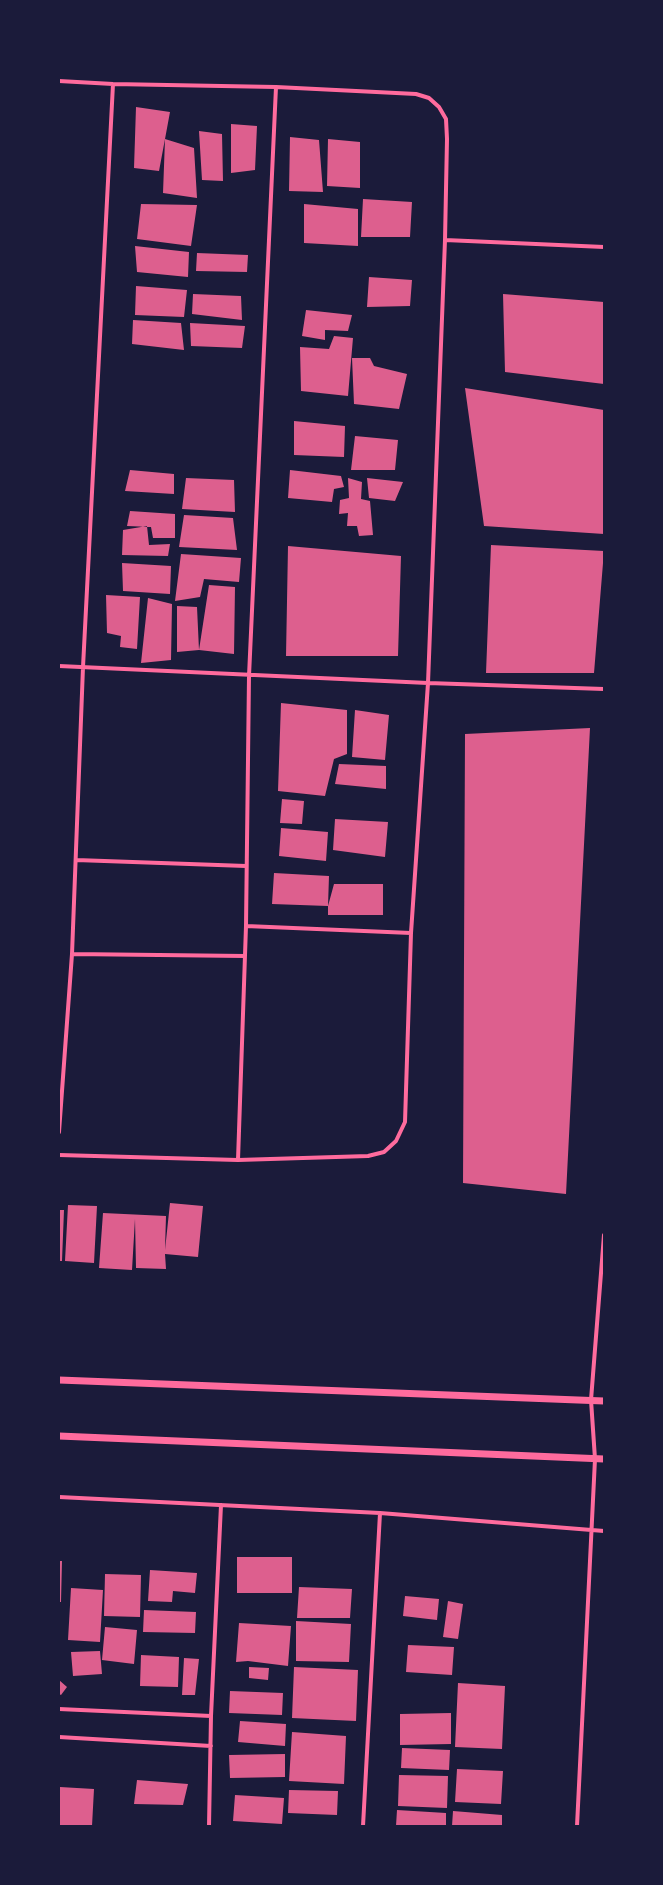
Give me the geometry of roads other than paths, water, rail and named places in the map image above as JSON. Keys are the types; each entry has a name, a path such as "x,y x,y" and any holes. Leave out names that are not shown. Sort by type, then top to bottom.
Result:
{"street":[{"path":"59,81 113,84 276,87 416,94 429,98 439,107 446,119 445,240 428,683 411,934 405,1122 396,1141 384,1152 368,1156 238,1160 59,1155"},
{"path":"59,1132 72,954 83,667 113,84"},
{"path":"238,1160 246,926 249,676 276,87"},
{"path":"445,240 604,247"},
{"path":"59,666 249,676 604,689"},
{"path":"76,860 246,866"},
{"path":"246,926 411,934"},
{"path":"72,954 245,956"},
{"path":"576,1826 595,1459 591,1400 604,1235"},
{"path":"59,1380 604,1401"},
{"path":"59,1436 604,1459"},
{"path":"59,1497 380,1513 604,1531"},
{"path":"210,1826 211,1716 221,1505"},
{"path":"363,1826 380,1513"},
{"path":"59,1709 211,1716"},
{"path":"59,1737 211,1746"}]}
